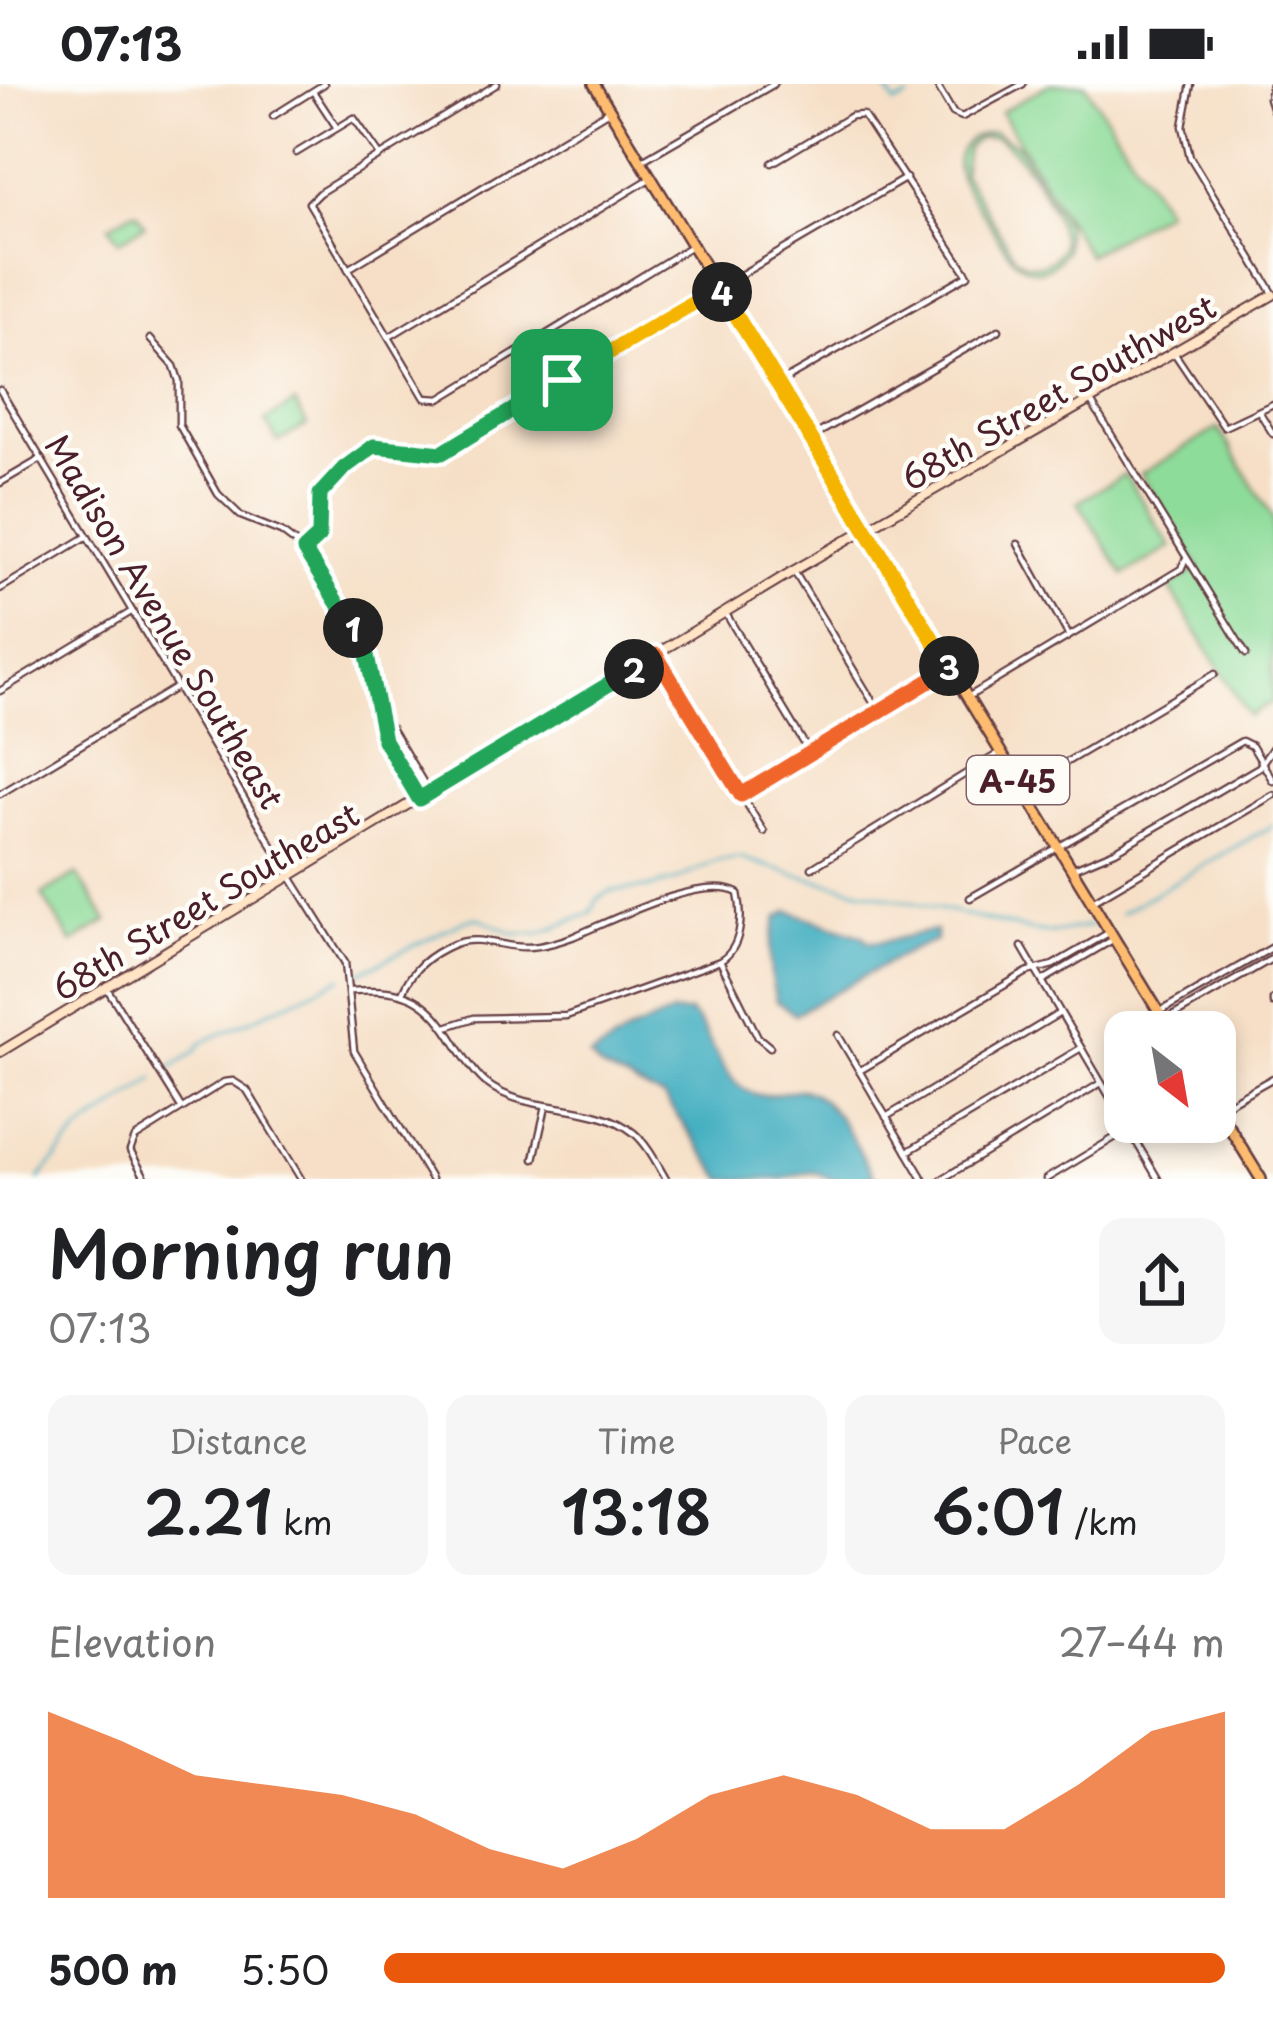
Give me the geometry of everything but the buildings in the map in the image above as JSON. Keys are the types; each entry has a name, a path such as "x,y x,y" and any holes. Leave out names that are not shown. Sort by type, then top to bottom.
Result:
{"main road":[{"name":"A-45","path":"594,84 1158,1011"},
{"name":"68th Street Southwest","path":"866,528 1273,294"},
{"name":"68th Street Southeast","path":"0,1052 866,528"},
{"path":"1236,1139 1261,1179"}],"street":[{"path":"273,116 324,84"},
{"path":"497,84 309,203 428,399 440,399 693,245"},
{"path":"641,161 774,84"},
{"path":"936,84 959,117 1023,84"},
{"path":"1191,84 1183,126 1190,157 1273,294"},
{"path":"1272,84 1273,110"},
{"path":"313,91 337,128"},
{"path":"347,269 610,110"},
{"path":"772,163 858,114 868,118 968,275 777,384"},
{"path":"296,153 354,118 380,154"},
{"path":"388,338 652,178"},
{"path":"304,550 319,536 320,494 367,450 397,446 442,453 458,446 906,178"},
{"path":"810,438 999,330"},
{"path":"151,339 174,365 178,425 218,494 241,516 281,532 304,550 365,649 384,740 419,799"},
{"path":"1174,352 1224,427 1273,404"},
{"name":"Madison Avenue Southeast","path":"0,390 291,877 341,952 351,991"},
{"path":"1090,400 1246,654"},
{"path":"1260,412 1273,434"},
{"path":"0,483 41,459"},
{"path":"0,589 86,537"},
{"path":"1018,544 1070,636"},
{"path":"968,697 1181,569 1186,556"},
{"path":"794,571 879,712"},
{"path":"0,691 131,612"},
{"path":"725,613 810,753"},
{"path":"656,655 764,832"},
{"path":"741,795 951,668"},
{"path":"1023,788 1215,674"},
{"path":"0,794 177,687"},
{"path":"380,717 430,792"},
{"path":"970,898 1231,747 1247,741 1273,781"},
{"path":"1072,869 1115,851 1263,763 1273,747"},
{"path":"812,868 1001,752"},
{"path":"1091,902 1273,794"},
{"path":"402,993 411,971 458,943 551,944 636,908 712,889 738,893 738,930 732,952 720,961 566,1016 475,1018 446,1027"},
{"path":"860,1071 1035,969 1112,935"},
{"path":"1042,981 1112,935"},
{"path":"1022,947 1104,1088"},
{"path":"1169,1011 1273,947"},
{"path":"1171,1011 1273,958"},
{"path":"720,961 758,1037 770,1047"},
{"path":"107,987 181,1107"},
{"path":"431,1179 354,1051 351,991 402,993 426,1004 485,1082 508,1095 606,1118 633,1132 666,1179"},
{"path":"886,1117 1060,1013"},
{"path":"838,1035 923,1179"},
{"path":"908,1152 1081,1048"},
{"path":"1236,1097 1273,1078"},
{"path":"146,1179 131,1156 130,1145 142,1132 224,1082 238,1082 247,1090 301,1179"},
{"path":"942,1179 1101,1083"},
{"path":"533,1159 546,1106"},
{"path":"1046,1179 1106,1143"},
{"path":"1137,1143 1158,1179"}],"green space":[{"path":"1049,84 1085,84 1166,210 1088,255 1001,112"},
{"path":"993,132 1017,145 1065,224 1065,251 1041,270 1030,269 1009,253 962,182 958,158 963,147 971,139","holes":["995,137 1028,169 1057,221 1061,248 1041,265 1015,257 963,174 967,148 979,138"]},
{"path":"132,212 145,225 119,241 109,226"},
{"path":"295,403 307,425 278,442 265,421"},
{"path":"1218,428 1273,518 1273,702 1249,716 1169,587 1199,567 1141,474"},
{"path":"1125,474 1171,547 1124,575 1078,502"},
{"path":"77,874 107,921 72,943 42,895"}],"water":[{"path":"789,911 869,942 936,931 936,941 795,1014 776,1001 770,969 778,917"},
{"path":"672,1013 690,1013 728,1073 744,1089 765,1096 798,1090 822,1100 843,1124 875,1179 832,1179 812,1171 781,1179 723,1179 664,1098 602,1069 590,1058 629,1032"}],"waterway":[{"path":"883,84 895,104 908,98"},
{"path":"1121,913 1273,825"},
{"path":"359,973 465,920 479,918 515,934 541,933 590,913 598,899 611,891 647,888 716,861 742,858 1032,931 1091,926"},
{"path":"168,1070 201,1043 341,978"},
{"path":"39,1179 79,1132 154,1079"}],"route":[{"path":"719,288 951,668 741,795 656,655 419,799 384,740 365,649 304,550 319,536 320,494 374,446 442,453 562,380 719,288"}]}
